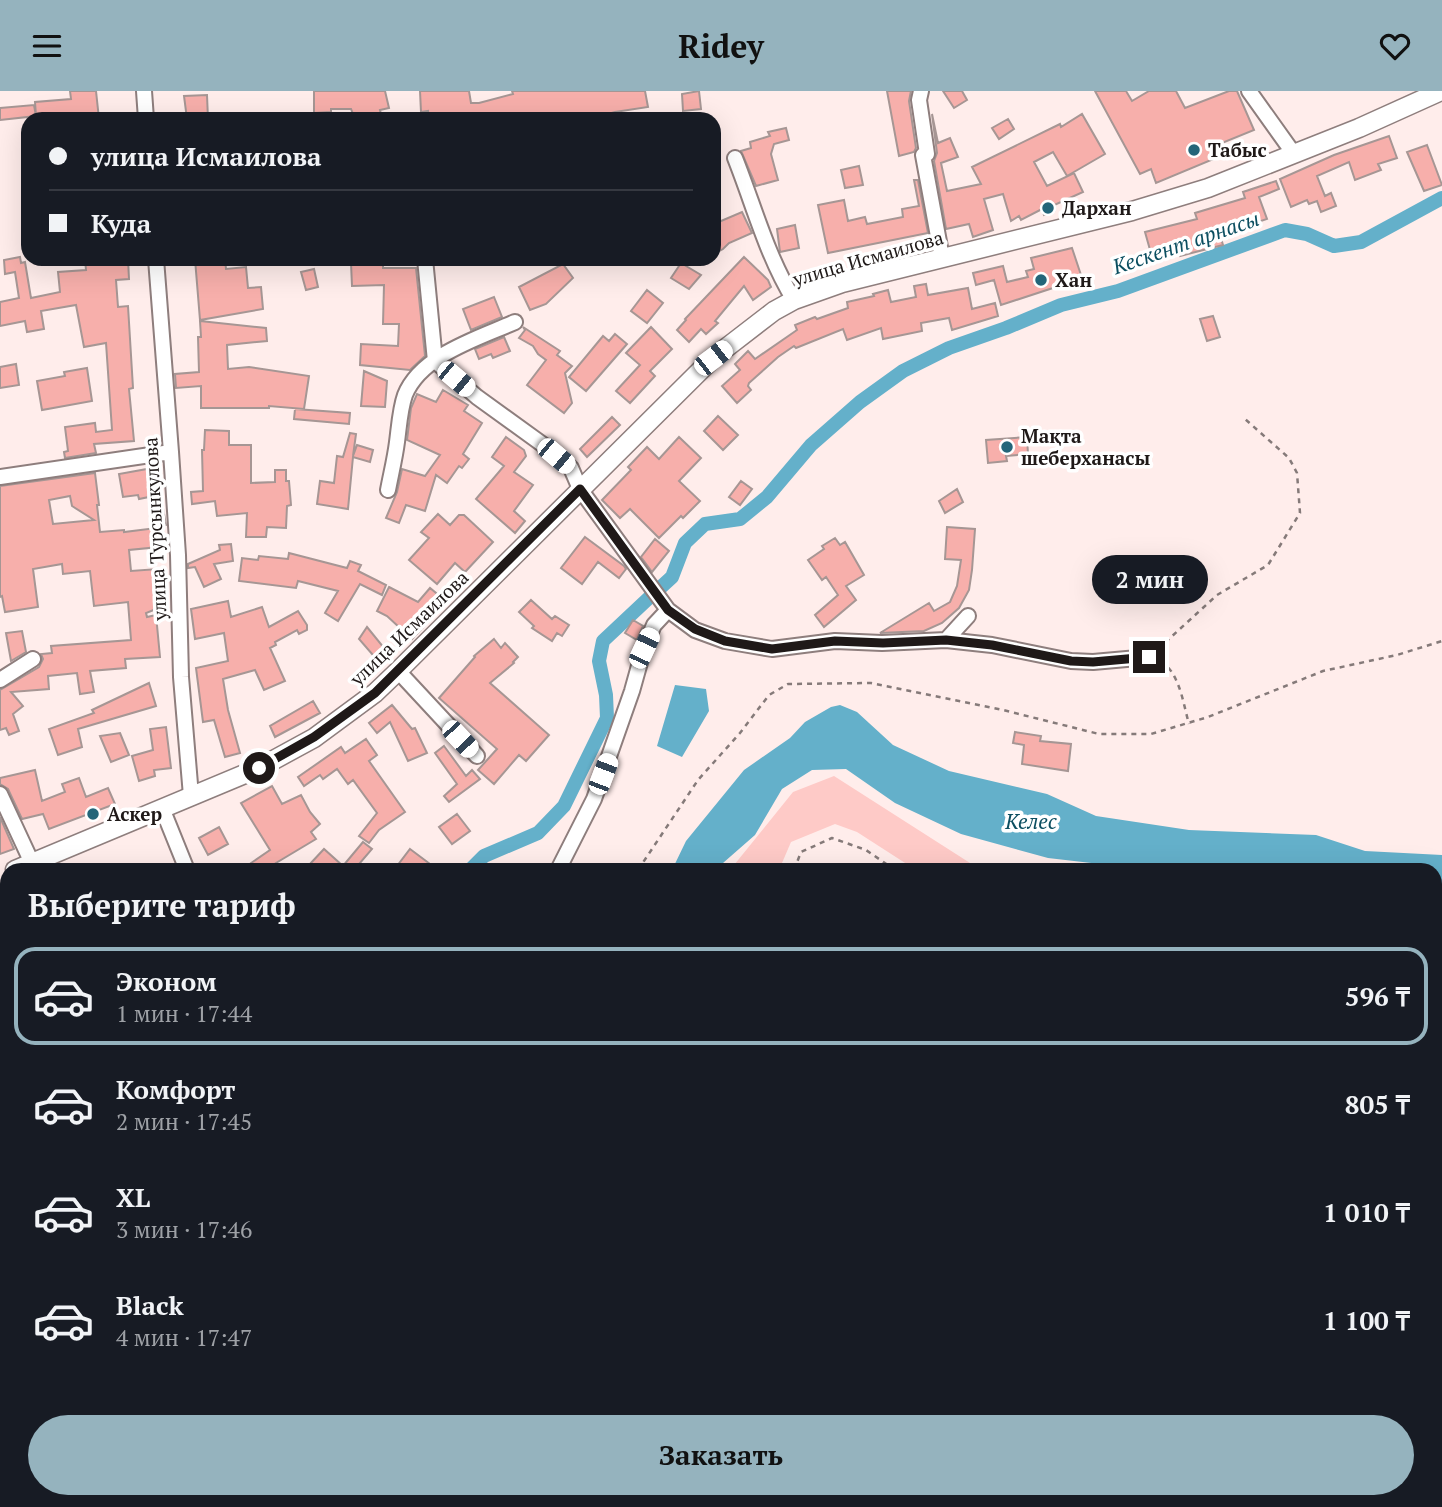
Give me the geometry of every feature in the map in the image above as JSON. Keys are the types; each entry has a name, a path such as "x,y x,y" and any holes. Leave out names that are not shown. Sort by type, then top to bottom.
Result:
{"main road":[{"name":"улица Исмаилова","path":"30,863 259,768 314,737 375,693 713,358 774,311 794,300 842,283 1132,211 1209,188 1359,128 1441,91"}],"street":[{"path":"144,91 146,112"},
{"path":"921,91 919,100 928,154 923,155 942,258"},
{"path":"1249,91 1293,154"},
{"path":"735,158 769,251 794,300"},
{"name":"улица Турсынкулова","path":"157,266 178,555 181,677 191,796"},
{"path":"426,266 435,362 571,468 580,489 668,610 695,629 725,641 759,649 835,641 883,643 946,640 992,645 1071,661 1093,662 1149,657"},
{"path":"388,490 405,395 422,372 449,351 515,322"},
{"path":"0,477 171,452"},
{"path":"562,863 594,799 654,625 668,610"},
{"path":"946,640 968,616"},
{"path":"0,680 33,659"},
{"path":"398,671 477,757"},
{"path":"0,794 22,863"},
{"path":"162,808 184,863"}],"path":[{"path":"1189,724 1174,675 1168,666 1149,657 1217,595 1268,565 1300,513 1297,473 1289,459 1245,419"},
{"path":"643,863 698,780 740,733 769,695 788,684 871,683 1003,710 1099,734 1150,734 1189,724 1323,671 1397,655 1442,641"},
{"path":"796,863 802,852 832,838 866,850 885,863"}],"shaded area":[{"path":"834,776 970,863 905,863 857,832 835,824 791,842 782,863 736,863 793,792"}],"water":[{"path":"675,685 706,689 709,711 682,757 657,746"},
{"name":"Келес","path":"840,705 857,712 893,745 949,771 1047,794 1096,816 1189,830 1316,835 1365,851 1442,855 1442,863 1091,863 1048,858 961,834 895,803 846,769 812,770 782,789 755,835 723,863 675,863 686,841 744,770 790,738 805,722 831,707"}],"building":[{"path":"70,91 96,91 98,112 36,112 35,102 71,99"},
{"path":"314,91 385,91 389,108 380,112 331,109 331,112 314,112"},
{"path":"420,91 469,91 471,103 479,103 513,94 512,91 645,91 648,107 615,112 421,112"},
{"path":"699,91 701,109 683,111 682,94"},
{"path":"887,91 911,91 909,101 916,148 914,152 899,156"},
{"path":"943,91 962,91 967,100 954,108"},
{"path":"1095,91 1126,91 1132,101 1149,91 1176,91 1185,108 1229,91 1237,91 1254,130 1212,147 1216,158 1156,183 1151,169 1140,174"},
{"path":"207,95 208,112 186,112 184,96"},
{"path":"34,105 35,112 21,112 21,118 0,120 0,108"},
{"path":"932,114 938,143 950,138 958,157 941,163 947,191 981,184 972,167 1060,124 1061,127 1082,114 1105,154 1067,176 1053,152 1034,162 1047,186 1074,173 1083,192 1052,206 1054,211 1044,215 1042,209 1021,220 1019,216 1011,221 1003,194 984,199 993,230 973,237 969,224 946,229 934,161 937,153"},
{"path":"1008,119 1014,129 999,139 992,128"},
{"path":"786,128 789,140 774,144 771,154 778,180 756,186 741,151 751,148 750,142 770,136 768,132"},
{"path":"1389,136 1397,158 1378,164 1381,170 1355,180 1349,162 1317,176 1325,196 1331,193 1336,206 1321,212 1317,201 1309,204 1307,200 1291,207 1280,179 1334,155"},
{"path":"1427,145 1442,185 1424,191 1407,152"},
{"path":"859,166 863,185 845,188 841,170"},
{"path":"914,180 918,180 928,233 828,253 818,205 844,200 848,221 865,217 867,224 903,217 902,209 919,206"},
{"path":"1276,181 1279,189 1259,197 1267,219 1220,235 1223,245 1180,256 1178,250 1152,257 1145,232 1197,219 1195,213 1245,198 1243,192"},
{"path":"742,212 752,233 729,243 721,250 721,221"},
{"path":"795,225 799,248 780,252 777,229"},
{"path":"1072,248 1081,275 1061,281 1062,285 1001,305 994,280 976,285 973,273 1003,266 1007,282 1028,277 1026,271 1034,269 1031,258"},
{"path":"20,257 21,266 26,266 31,298 60,292 58,272 86,270 86,266 128,266 129,279 116,280 118,307 128,306 133,388 129,389 134,441 94,444 96,453 65,458 64,452 68,451 65,427 95,423 96,432 112,430 106,343 84,347 76,305 41,311 44,329 27,332 25,321 0,326 0,302 19,298 15,272 5,274 4,260"},
{"path":"744,257 768,280 771,287 753,300 744,286 715,321 718,323 706,334 701,329 689,342 677,330"},
{"path":"196,266 226,266 226,269 246,267 248,288 261,287 263,309 200,320"},
{"path":"351,266 416,268 425,356 410,370 360,365 361,344 398,346 399,324 383,324 384,285 352,286"},
{"path":"559,266 564,266 573,278 546,304 530,310 519,287"},
{"path":"679,266 686,266 701,275 689,289 671,278"},
{"path":"314,269 318,287 306,290 301,272"},
{"path":"926,284 928,295 968,288 972,309 995,303 998,316 952,330 949,318 921,323 922,331 883,339 881,328 847,340 843,329 796,348 794,346 778,357 749,383 751,390 737,403 722,386 740,370 735,364 748,351 755,359 797,330 795,325 848,308 847,302 888,290 891,302 916,297 914,286"},
{"path":"647,290 663,303 647,323 631,311"},
{"path":"494,297 502,317 471,330 463,309"},
{"path":"1213,316 1220,337 1207,341 1200,319"},
{"path":"200,321 266,328 267,341 227,345 228,369 249,367 309,376 304,409 269,406 201,408 201,386 176,388 175,374 199,372"},
{"path":"523,327 560,351 557,355 572,366 565,373 572,403 564,413 527,385 546,360 533,346 519,338 525,330"},
{"path":"651,327 672,349 650,371 655,376 630,403 616,391 640,365 626,353"},
{"path":"615,334 627,344 586,391 569,377 603,336 609,341"},
{"path":"504,337 510,351 493,358 491,354 479,359 475,349"},
{"path":"16,364 19,385 0,388 0,367"},
{"path":"87,368 92,401 42,410 37,381 65,376 64,372"},
{"path":"364,371 387,381 385,407 361,406"},
{"path":"443,390 468,405 464,411 482,423 463,454 469,459 462,468 459,466 447,483 436,475 425,511 406,505 399,523 386,518 397,492 402,469 425,476 440,455 407,440 411,408 417,394 436,402"},
{"path":"295,409 350,413 349,424 294,419"},
{"path":"718,416 738,435 723,450 704,431"},
{"path":"612,417 620,425 587,457 580,449"},
{"path":"205,430 229,431 229,445 251,445 251,483 275,482 275,470 286,470 291,505 287,506 286,528 267,527 266,537 246,537 247,513 217,516 215,501 192,504 191,492 203,491 202,450"},
{"path":"350,433 356,434 353,456 357,445 373,450 370,462 353,457 348,509 317,504 320,481 334,483 337,456 343,457"},
{"path":"506,437 524,450 526,456 514,472 533,485 514,511 525,521 515,533 476,499 504,466 492,457"},
{"path":"679,437 701,458 679,481 700,501 659,538 630,509 620,518 602,500 631,470 628,467 647,447 659,459"},
{"name":"Мақта шеберханасы","path":"1027,437 1028,454 1006,456 1007,461 988,463 986,440"},
{"path":"147,469 151,493 160,491 166,525 155,527 149,497 123,497 119,474"},
{"path":"95,473 100,532 156,528 159,547 129,550 131,571 158,569 160,595 154,596 156,609 146,613 147,617 156,615 160,657 125,659 126,668 90,671 94,692 80,694 77,673 48,676 49,689 11,692 23,706 13,714 19,731 9,735 6,728 0,730 0,690 39,667 43,659 41,654 52,653 51,646 131,640 128,602 94,606 90,571 63,574 62,564 33,569 38,607 5,612 2,596 0,597 0,486","holes":["70,496 72,506 94,520 53,524 49,500"]},
{"path":"741,481 752,489 740,505 729,497"},
{"path":"957,489 963,502 945,513 939,501"},
{"path":"438,514 450,525 459,515 464,515 493,542 465,572 455,563 437,584 409,560 429,538 421,532"},
{"path":"947,527 975,529 969,590 959,608 942,623 924,631 880,633 929,603 934,611 950,602 957,586 961,560 945,559"},
{"path":"585,537 624,566 626,569 619,578 598,562 582,584 561,568"},
{"path":"835,538 840,545 845,542 864,575 846,586 856,600 824,627 815,615 838,595 826,577 822,580 808,560"},
{"path":"655,539 669,551 652,572 641,557"},
{"path":"231,544 233,561 214,564 221,579 204,587 195,567 188,568 188,564 220,550 219,545"},
{"path":"289,553 347,568 350,561 361,565 358,571 386,585 382,595 360,584 338,621 325,613 338,591 298,581 296,588 239,581 242,558 258,560 259,556 288,559"},
{"path":"1116,572 1119,586 1109,588 1106,574"},
{"path":"389,587 418,602 430,588 447,602 412,639 387,616 377,611"},
{"path":"531,600 552,619 555,616 569,625 562,636 557,633 552,641 532,628 534,626 519,612"},
{"path":"228,601 231,617 262,607 269,627 298,611 307,625 307,630 299,634 297,630 275,642 276,645 270,648 285,681 264,690 255,670 223,679 240,753 225,757 214,720 203,722 196,668 228,661 224,633 195,639 191,609"},
{"path":"633,620 643,626 637,640 625,633"},
{"path":"367,627 389,654 379,662 359,639"},
{"path":"22,631 26,652 11,661 6,633"},
{"path":"494,639 501,648 505,643 518,657 490,683 549,735 526,761 519,755 494,784 478,770 497,749 439,698 474,656"},
{"path":"149,683 156,706 78,729 82,747 58,755 49,729 94,713 92,710"},
{"path":"313,701 320,713 275,737 270,726"},
{"path":"392,705 412,729 415,728 427,753 408,761 390,722 377,733 369,723"},
{"path":"166,727 171,768 154,770 155,776 139,781 132,756 153,750 150,729"},
{"path":"1015,732 1041,736 1040,741 1071,744 1068,771 1022,764 1024,745 1013,743"},
{"path":"120,733 129,755 111,762 100,736"},
{"path":"366,739 377,755 369,761 405,812 379,830 369,843 359,836 377,813 353,780 348,784 337,769 323,779 320,775 304,786 298,777 341,747 345,753"},
{"path":"444,746 466,776 472,770 480,779 449,802 444,796 457,784 435,753"},
{"path":"35,770 42,801 65,792 62,784 79,778 86,797 108,788 115,804 49,829 43,814 22,819 8,789 0,784 0,778"},
{"path":"272,786 282,804 301,795 320,824 311,832 316,839 276,863 251,863 270,850 241,803"},
{"path":"457,814 470,831 452,844 439,827"},
{"path":"0,817 14,849 0,854"},
{"path":"219,827 228,844 208,855 199,838"},
{"path":"363,842 372,849 360,863 346,863"},
{"path":"324,849 340,863 311,863"},
{"path":"410,849 429,863 399,863"}],"waterway":[{"name":"Кескент арнасы","path":"660,588 672,577 685,543 705,524 740,519 767,497 811,445 860,402 903,371 949,348 1061,305 1118,291 1285,230 1307,234 1334,246 1361,242 1442,198"},
{"name":"Кескент арнасы","path":"477,863 484,856 538,833 564,806 607,718 606,695 599,661 603,641 652,595"}],"place":[{"name":"Табыс","path":"1194,150"},
{"name":"Дархан","path":"1048,208"},
{"name":"Хан","path":"1041,280"},
{"name":"Мақта шеберханасы","path":"1007,447"},
{"name":"Аскер","path":"93,814"}],"route":[{"path":"259,768 314,737 375,693 580,489 668,610 695,629 725,641 759,649 772,649 835,641 883,643 946,640 970,641 1071,661 1093,662 1149,657"}]}
